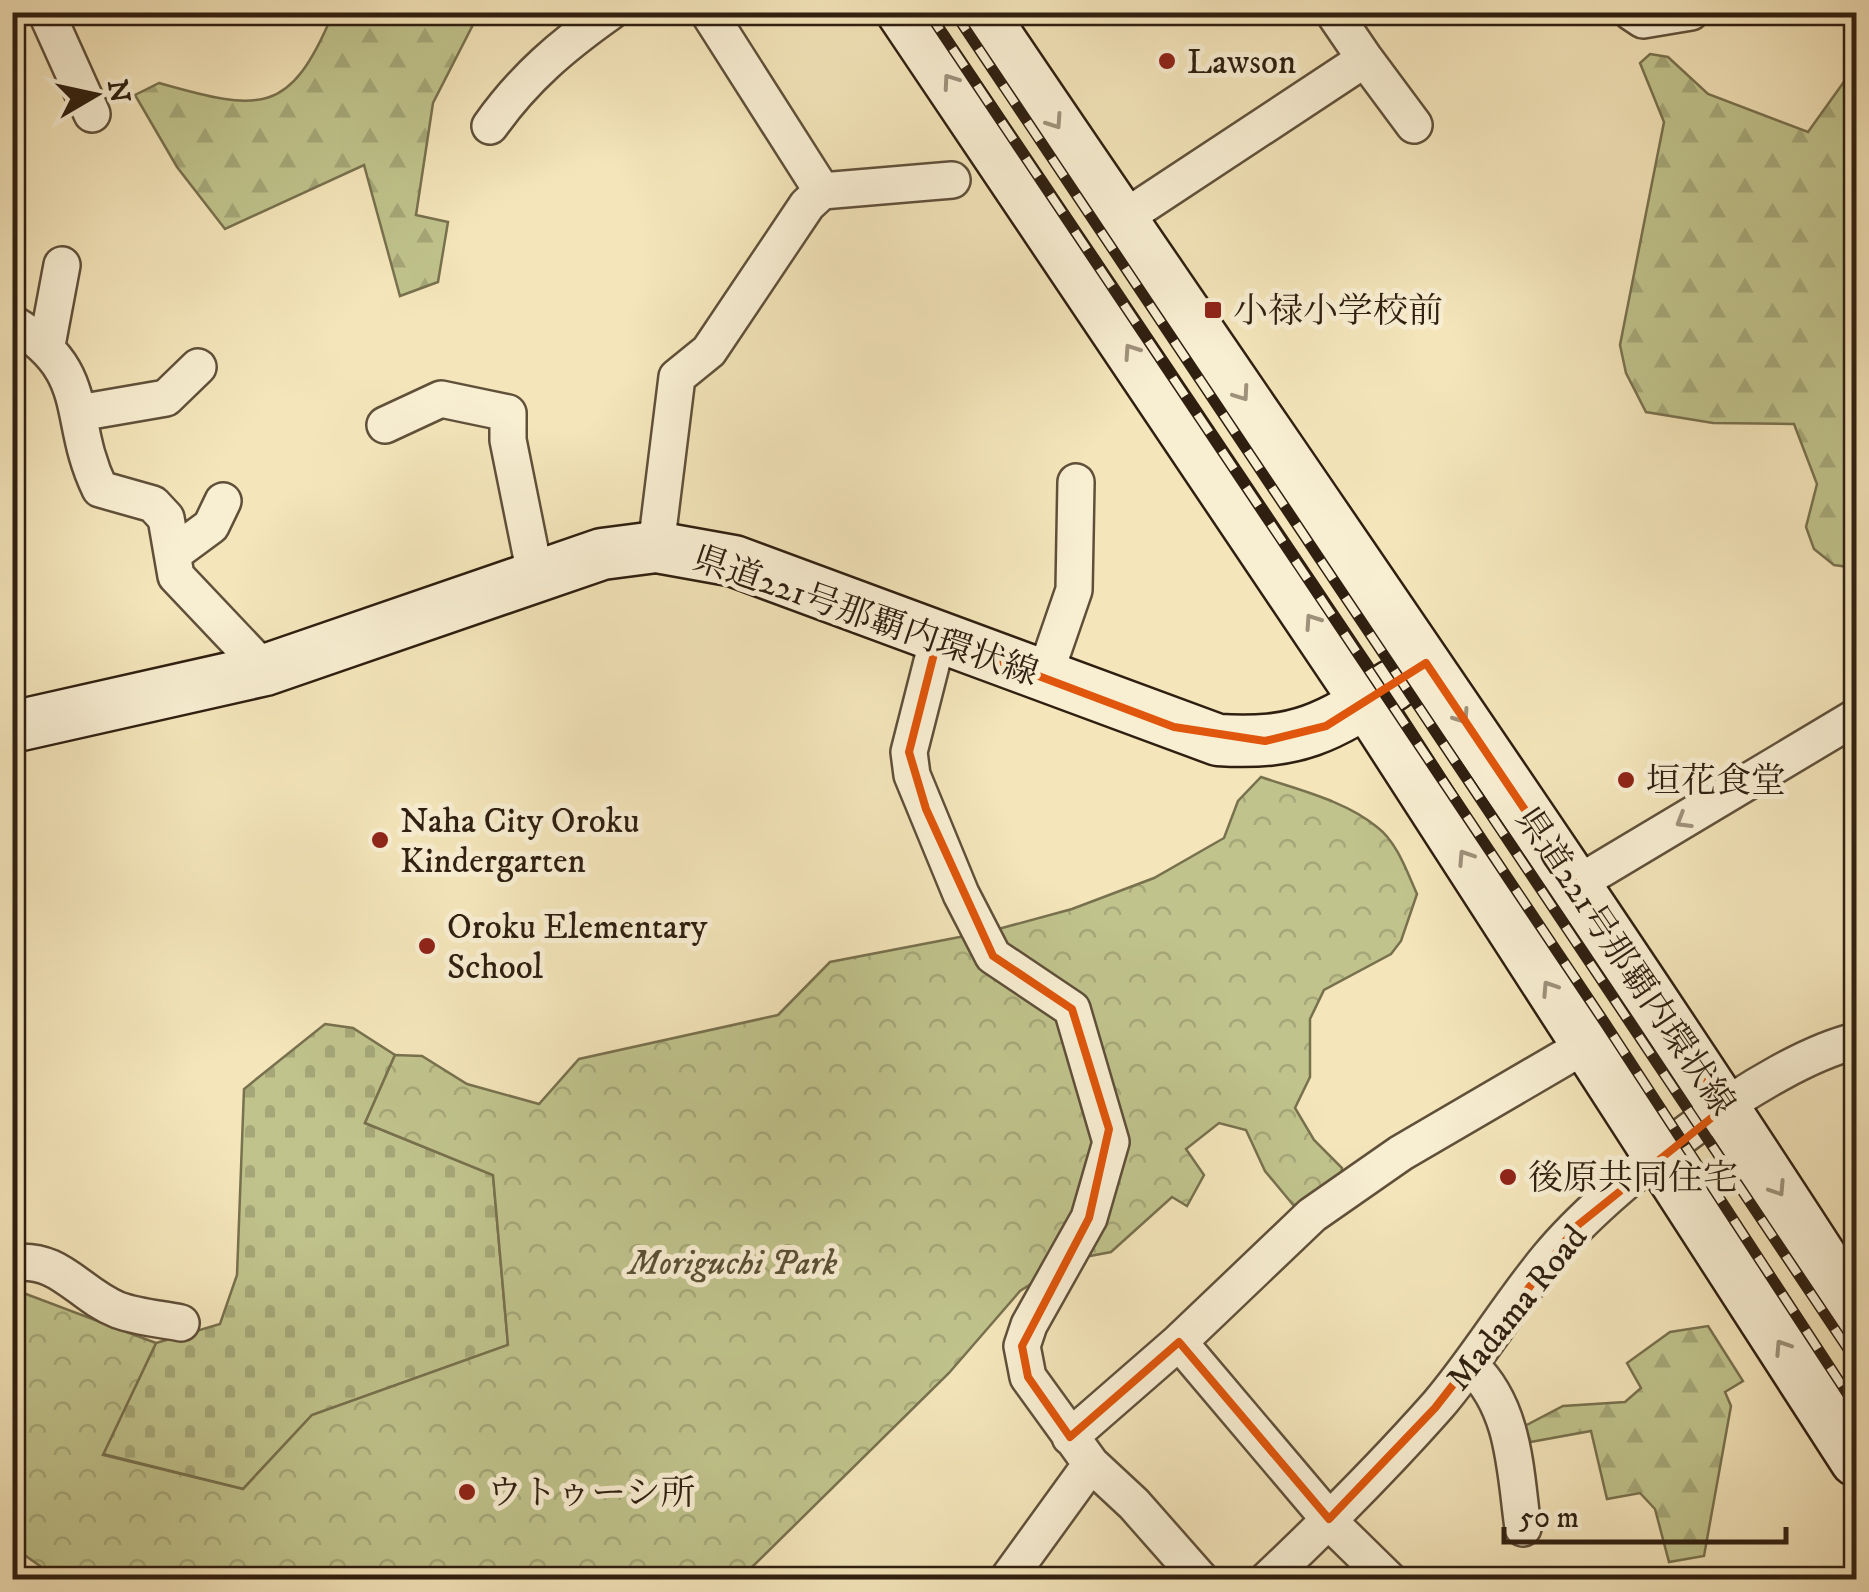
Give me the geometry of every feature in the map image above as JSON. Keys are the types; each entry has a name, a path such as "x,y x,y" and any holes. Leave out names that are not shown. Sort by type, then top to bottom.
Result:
{"main road":[{"path":"902,12 1366,702 1856,1461"},
{"name":"県道221号那覇内環状線","path":"981,12 1726,1107 1856,1311"},
{"name":"県道221号那覇内環状線","path":"12,727 266,670 535,574 602,554 656,547 734,561 1218,740 1294,738 1366,702 1426,663"}],"street":[{"path":"46,12 92,114"},
{"path":"490,126 517,88 553,52 610,12"},
{"path":"708,12 822,191"},
{"path":"1333,12 1414,126"},
{"path":"1631,12 1643,20 1692,12"},
{"path":"1121,220 1365,60"},
{"path":"656,547 677,377 684,367 701,360 807,204 822,191 952,180"},
{"path":"47,345 62,265"},
{"path":"12,323 47,345 74,388 91,471 100,489 153,504 166,518 176,576 266,670"},
{"path":"79,412 166,398 198,367"},
{"path":"385,425 441,399 508,413 508,440 535,574"},
{"path":"1044,677 1074,590 1076,482"},
{"path":"173,554 211,526 223,501"},
{"path":"938,638 909,752 912,775 961,894 993,956 1072,1010 1088,1076 1109,1129 1106,1168 1088,1218 1022,1346 1028,1377 1080,1450 1201,1580"},
{"path":"1575,885 1856,716"},
{"name":"Madama Road","path":"1267,1580 1470,1366 1550,1255 1606,1199 1726,1107 1818,1051 1852,1042"},
{"path":"1019,1575 1080,1450 1179,1342 1312,1215 1401,1153 1586,1046"},
{"path":"12,1263 29,1260 54,1266 116,1309 181,1323"},
{"path":"1179,1342 1328,1519 1389,1580"},
{"path":"1470,1366 1493,1392 1510,1434 1523,1528"}],"highlighted area":[{"path":"938,638 1174,727 1265,741 1326,726 1426,663 1725,1107 1578,1225 1435,1408 1329,1519 1179,1342 1070,1437 1028,1377 1022,1346 1089,1218 1109,1129 1072,1009 993,956 926,809 909,752"}],"green space":[{"path":"333,13 479,13 433,103 416,215 448,222 438,282 400,296 364,165 225,229 177,167 135,95 159,83 223,99 248,101 268,97 286,88 302,71"},
{"path":"1650,54 1668,57 1708,94 1808,132 1856,65 1856,568 1834,565 1814,549 1806,527 1817,484 1794,424 1713,423 1646,412 1626,373 1620,345 1664,122 1640,63"},
{"name":"Moriguchi Park","path":"1261,777 1337,803 1377,827 1396,849 1417,894 1401,941 1391,954 1324,990 1310,1019 1310,1077 1295,1108 1314,1140 1342,1168 1341,1178 1294,1206 1265,1171 1246,1130 1219,1123 1186,1149 1204,1175 1187,1206 1172,1197 1111,1252 1069,1260 1020,1291 949,1373 740,1579 60,1580 13,1547 13,1289 156,1343 103,1455 243,1489 312,1415 508,1345 493,1175 365,1123 395,1055 422,1056 467,1084 539,1104 579,1059 778,1015 830,962 991,931 1072,909 1154,878 1224,838 1238,801"},
{"path":"325,1024 353,1028 395,1055 365,1123 493,1175 508,1345 312,1415 243,1489 103,1454 156,1343 220,1324 237,1275 244,1089"},
{"path":"1708,1326 1743,1381 1725,1392 1731,1406 1704,1556 1669,1562 1655,1509 1640,1493 1607,1499 1591,1431 1525,1443 1521,1428 1563,1406 1625,1402 1641,1388 1627,1363 1670,1332"}],"railway":[{"path":"928,12 1605,1023 1856,1407"},
{"path":"954,12 1856,1361"}],"place":[{"name":"Lawson","path":"1167,61"},
{"name":"小禄小学校前","path":"1213,310"},
{"name":"垣花食堂","path":"1626,780"},
{"name":"Naha City Oroku Kindergarten","path":"380,840"},
{"name":"Oroku Elementary School","path":"427,946"},
{"name":"後原共同住宅","path":"1508,1177"},
{"name":"ウトゥーシ所","path":"467,1492"}]}
